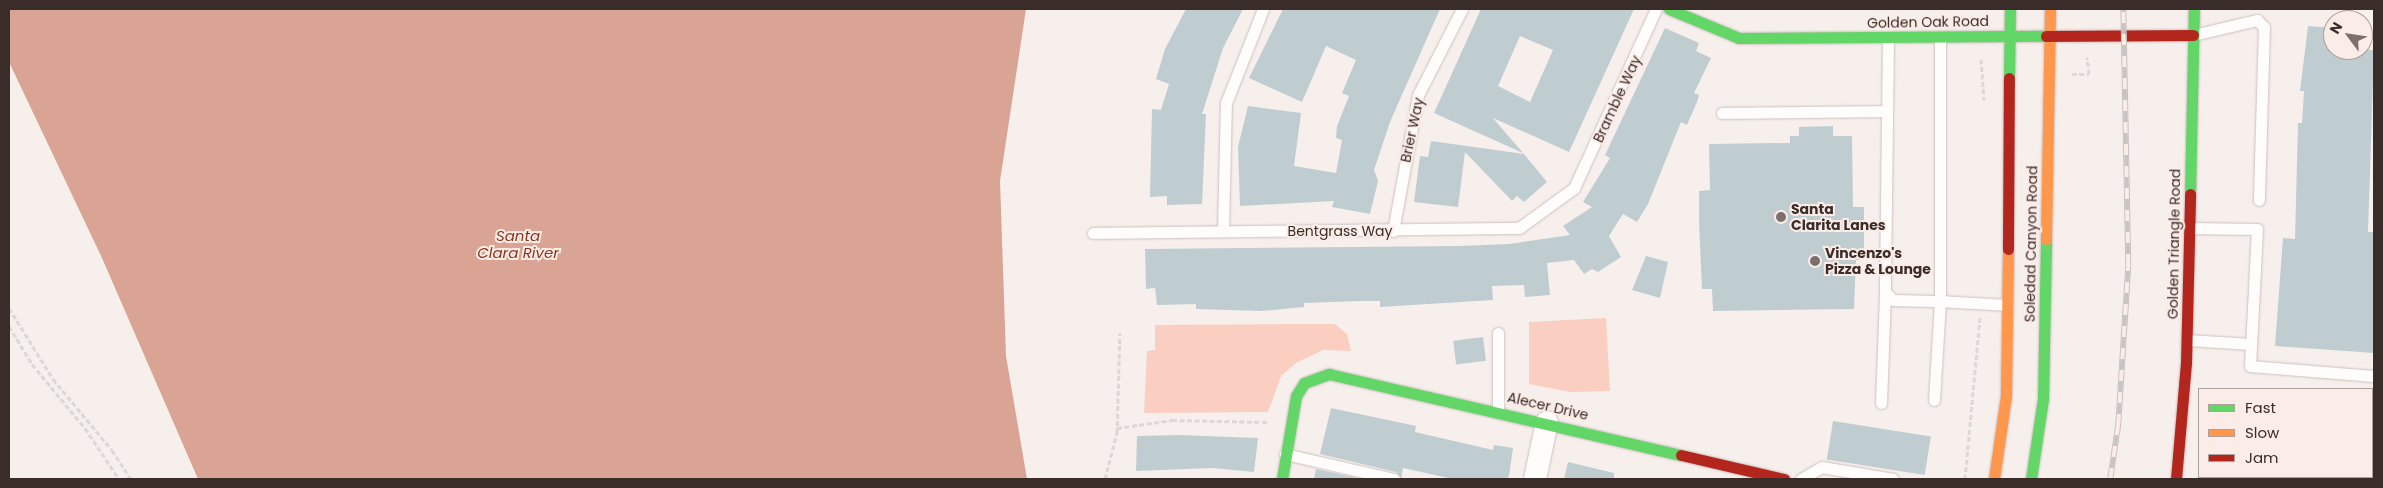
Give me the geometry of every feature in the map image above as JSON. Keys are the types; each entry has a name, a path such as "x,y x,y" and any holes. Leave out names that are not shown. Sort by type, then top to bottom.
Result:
{"street":[{"name":"Golden Oak Road","path":"1669,9 1739,38 2193,35"},
{"name":"Soledad Canyon Road","path":"1994,479 2006,396 2010,9"},
{"name":"Soledad Canyon Road","path":"2031,479 2043,399 2050,9"},
{"name":"Golden Triangle Road","path":"2176,479 2186,413 2194,9"},
{"name":"Alecer Drive","path":"1289,422 1304,383 1329,374 1498,410 1784,479"},
{"path":"1282,479 1289,422"},
{"path":"1535,479 1548,422"}],"lane":[{"path":"1223,232 1226,103 1263,9"},
{"name":"Brier Way","path":"1393,231 1418,95 1462,9"},
{"name":"Bramble Way","path":"1574,188 1656,9"},
{"path":"2193,35 2257,20 2264,27 2259,200"},
{"path":"1882,403 1888,38"},
{"path":"1934,400 1940,301 1940,38"},
{"path":"1722,113 1887,111"},
{"name":"Bentgrass Way","path":"1093,233 1393,231 1519,228 1574,188"},
{"path":"2189,228 2257,230 2250,366 2374,376"},
{"path":"1885,292 1893,300 2007,305"},
{"path":"1498,333 1498,410"},
{"path":"2187,340 2251,344"},
{"path":"1285,454 1394,479"},
{"path":"1800,479 1822,466 1893,479"},
{"path":"2227,478 2235,479"}],"path":[{"path":"1981,76 1984,107"},
{"path":"1965,479 1982,304"},
{"path":"9,308 53,380 112,450 130,479"},
{"path":"9,326 41,377 86,428 119,479"},
{"path":"1105,479 1117,428 1120,333"},
{"path":"1117,428 1172,420 1289,422"}],"shaded area":[{"path":"1606,318 1610,391 1571,392 1529,384 1529,322"},
{"path":"1335,324 1347,334 1351,351 1323,350 1296,363 1281,376 1268,412 1144,413 1147,351 1155,350 1155,325"}],"water":[{"name":"Santa Clara River","path":"9,9 1026,9 1000,181 1006,356 1027,479 198,479 102,258 9,62"}],"building":[{"path":"1186,9 1243,9 1223,48 1202,114 1206,114 1202,204 1167,205 1167,196 1150,197 1152,109 1161,110 1169,84 1156,79 1165,49"},
{"path":"1283,9 1440,9 1390,122 1374,170 1378,181 1370,214 1332,207 1334,201 1240,206 1238,147 1248,106 1301,113 1294,166 1336,173 1342,140 1336,138 1337,126 1349,96 1342,93 1356,60 1326,46 1302,102 1249,78"},
{"path":"1481,9 1634,9 1569,152 1493,118 1523,153 1434,113","holes":["1520,36 1553,50 1530,102 1498,86"]},
{"path":"2308,26 2323,27 2323,60 2373,60 2374,50 2368,232 2374,232 2374,353 2275,346 2283,238 2295,239 2298,123 2302,123 2304,91 2300,91"},
{"path":"1665,28 1699,43 1696,51 1711,58 1694,93 1699,95 1697,102 1687,125 1681,122 1648,204 1637,222 1623,214 1609,236 1621,257 1598,272 1592,269 1584,274 1574,260 1547,263 1550,295 1525,297 1524,285 1492,286 1493,300 1380,307 1380,301 1359,301 1304,303 1304,307 1262,311 1196,309 1196,304 1157,305 1155,288 1146,289 1145,249 1460,246 1509,244 1570,235 1563,226 1592,207 1583,202 1610,158 1605,155"},
{"name":"Santa Clarita Lanes","path":"1833,126 1833,136 1852,136 1853,207 1864,207 1864,260 1856,260 1854,309 1713,311 1712,289 1702,289 1699,222 1699,191 1710,190 1709,144 1790,143 1790,136 1799,136 1799,127"},
{"path":"1431,141 1524,154 1547,182 1524,202 1517,196 1512,201 1465,152 1458,207 1414,202 1420,156 1428,157"},
{"path":"1646,256 1668,262 1660,298 1632,290"},
{"path":"1483,337 1486,361 1456,364 1453,341"},
{"path":"1331,408 1416,426 1415,432 1493,450 1494,445 1513,448 1509,476 1507,479 1453,479 1403,468 1401,479 1396,472 1320,454"},
{"path":"1833,421 1931,436 1925,475 1827,460"},
{"path":"1180,435 1258,438 1254,472 1212,468 1136,471 1137,436"},
{"path":"1568,462 1614,473 1614,479 1564,479"},
{"path":"1316,469 1362,479 1314,479"}],"railway":[{"path":"2110,479 2118,425 2128,265 2123,9"}],"traffic: fast":[{"path":"1669,9 1739,38 2046,36"},
{"path":"2009,78 2010,9"},
{"path":"2190,194 2194,9"},
{"path":"2031,479 2043,399 2046,239"},
{"path":"1282,479 1296,396 1304,383 1329,374 1681,455"}],"traffic: slow":[{"path":"2046,239 2050,9"},
{"path":"1994,479 2006,396 2008,249"}],"traffic: jam":[{"path":"2046,36 2193,35"},
{"path":"2008,249 2009,78"},
{"path":"2176,479 2186,363 2190,194"},
{"path":"1681,455 1784,479"}],"place":[{"name":"Santa Clarita Lanes","path":"1781,217"},
{"name":"Vincenzo's Pizza & Lounge","path":"1815,261"}]}
